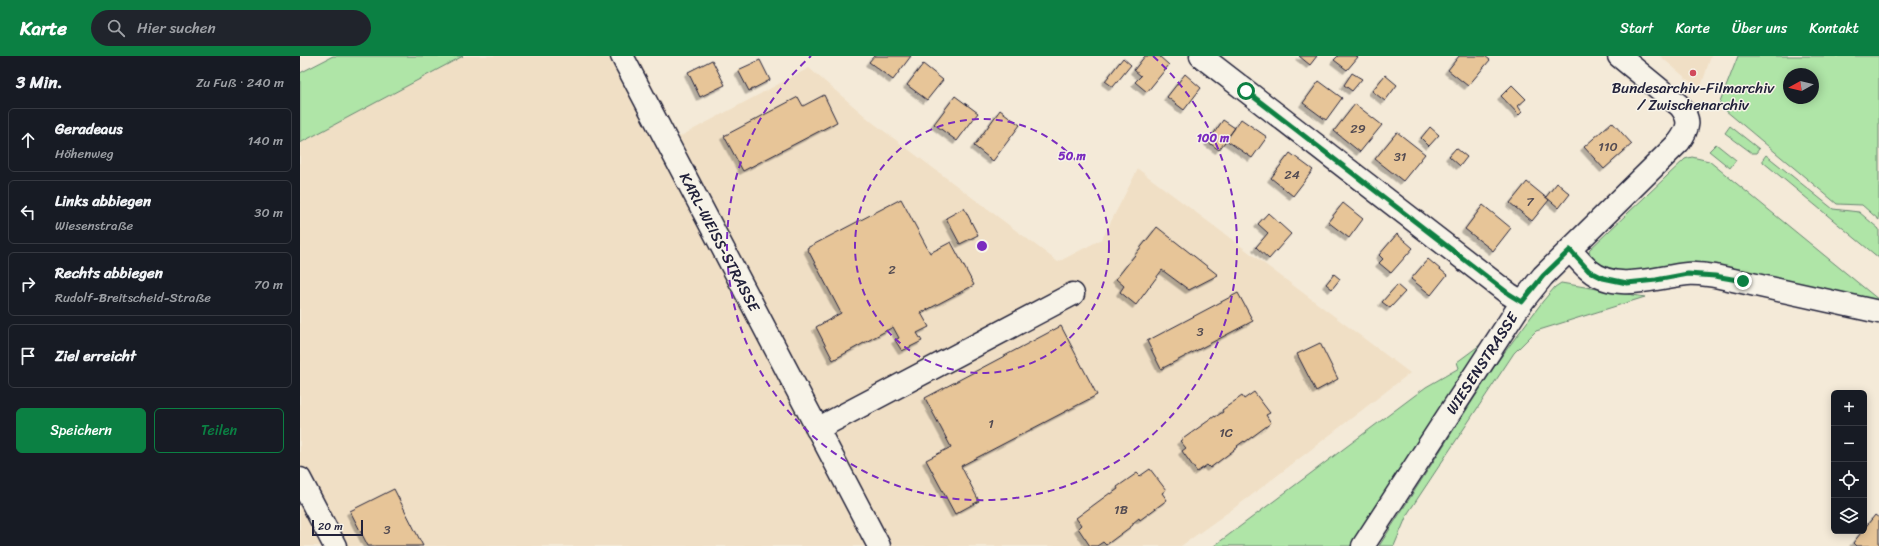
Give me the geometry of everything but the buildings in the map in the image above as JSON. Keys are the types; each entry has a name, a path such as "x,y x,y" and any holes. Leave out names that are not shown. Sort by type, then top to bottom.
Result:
{"street":[{"name":"KARL-WEISS-STRASSE","path":"622,56 879,546"},
{"path":"1201,56 1431,236 1522,302"},
{"name":"WIESENSTRASSE","path":"1363,546 1522,302 1543,276 1679,142 1688,125 1686,114 1680,106 1619,56"},
{"path":"1570,250 1589,271 1603,278 1627,283 1656,280 1688,274 1715,276 1879,312"},
{"path":"817,429 1073,294"},
{"path":"300,479 335,546"}],"shaded area":[{"path":"463,56 637,56 679,137 809,68 872,122 1058,262 1102,239 1138,169 1410,373 1248,498 1181,546 300,546 300,143"},
{"name":"Bundesarchiv-Filmarchiv / Zwischenarchiv","path":"1660,56 1711,56 1700,90"}],"green space":[{"path":"333,56 463,56 300,143 300,73"},
{"path":"1738,56 1879,56 1879,220 1862,205 1837,204 1719,105"},
{"path":"1730,126 1759,149 1756,153 1752,153 1725,133"},
{"path":"1716,144 1736,160 1730,168 1709,151"},
{"path":"1766,155 1833,209 1859,212 1879,229 1879,258 1763,162"},
{"path":"1692,157 1709,161 1879,300 1879,304 1660,271 1610,272 1591,258 1589,250 1685,159"},
{"path":"1561,283 1645,297 1536,331 1514,353 1408,513 1394,546 1379,546 1498,361 1543,301 1555,287"},
{"path":"1484,342 1353,546 1214,546 1426,387 1459,368 1457,362"}],"place":[{"name":"Bundesarchiv-Filmarchiv / Zwischenarchiv","path":"1693,73"}],"route":[{"path":"1246,91 1431,236 1522,302 1543,276 1570,250 1589,271 1603,278 1627,283 1656,280 1688,274 1715,276 1743,281"}]}
